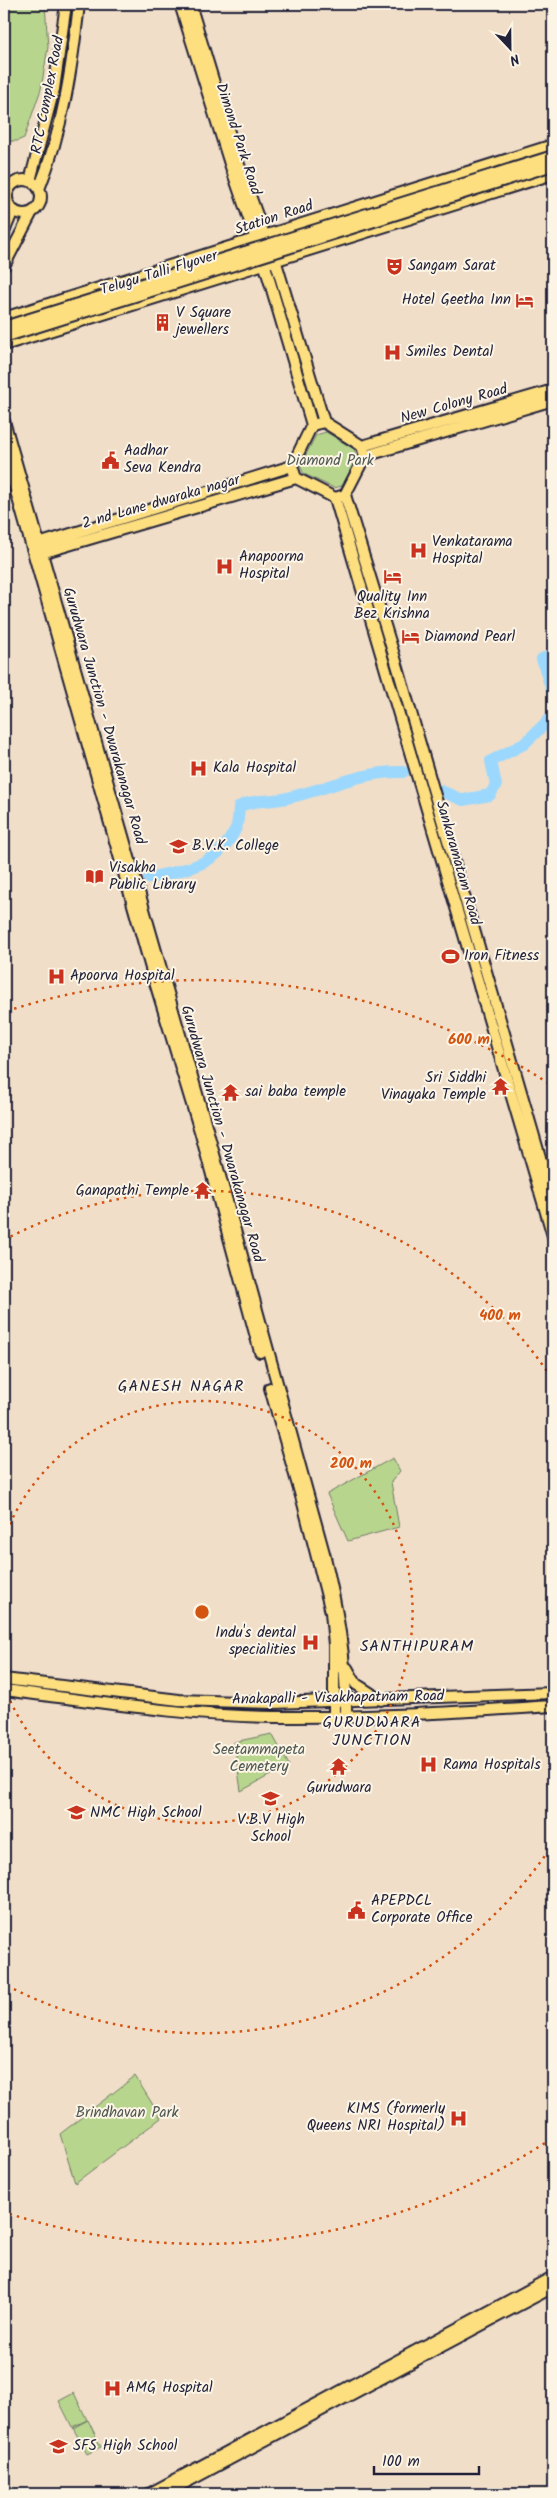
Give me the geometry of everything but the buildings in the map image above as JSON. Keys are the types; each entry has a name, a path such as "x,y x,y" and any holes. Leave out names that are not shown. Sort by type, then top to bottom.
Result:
{"main road":[{"name":"RTC Complex Road","path":"30,182 54,89 66,4"},
{"name":"RTC Complex Road","path":"4,266 32,212 41,200 39,189 50,161 64,104 79,4"},
{"name":"Dimond Park Road","path":"180,4 260,239 276,262 324,422"},
{"name":"Dimond Park Road","path":"190,4 238,162 312,426"},
{"name":"Station Road","path":"4,318 260,239 553,145"},
{"name":"Telugu Talli Flyover","path":"4,327 553,156"},
{"name":"Telugu Talli Flyover","path":"4,337 553,165"},
{"path":"4,345 276,262 553,174"},
{"path":"4,181 30,182 39,189"},
{"path":"19,181 10,187 5,198 12,210 22,214 32,212"},
{"path":"4,232 12,210"},
{"name":"New Colony Road","path":"363,451 553,390"},
{"name":"New Colony Road","path":"363,451 553,400"},
{"name":"Gurudwara Junction - Dwarakanagar Road","path":"4,421 156,988 200,1132 228,1240 303,1503 330,1612 334,1645 334,1716"},
{"path":"324,422 363,451 345,495 335,498 296,478 292,466 312,426 324,422"},
{"name":"Gurudwara Junction - Dwarakanagar Road","path":"4,449 37,549 306,1484 338,1610 344,1660 346,1716"},
{"name":"2 nd Lane dwaraka nagar","path":"37,549 292,466"},
{"name":"2 nd Lane dwaraka nagar","path":"37,549 296,478"},
{"name":"Sankaramatam Road","path":"345,495 398,668 553,1202"},
{"name":"Sankaramatam Road","path":"335,498 553,1236"},
{"path":"344,1660 356,1684 381,1700"},
{"name":"Anakapalli - Visakhapatnam Road","path":"4,1679 178,1700 273,1704 553,1692"},
{"name":"Anakapalli - Visakhapatnam Road","path":"4,1690 218,1714 274,1717 430,1714 553,1706"},
{"path":"148,2494 553,2277"},
{"path":"164,2494 553,2287"}],"green space":[{"path":"4,4 45,4 48,47 41,89 24,138 17,141 4,141"},
{"name":"Diamond Park","path":"326,432 354,449 357,458 342,486 334,488 304,474 300,466 316,435"},
{"path":"393,1458 400,1471 391,1482 399,1527 348,1541 327,1494"},
{"name":"Seetammapeta Cemetery","path":"272,1734 289,1765 241,1791 234,1742"},
{"name":"Brindhavan Park","path":"135,2076 161,2118 75,2183 60,2134"},
{"path":"74,2393 87,2420 72,2427 59,2401"},
{"path":"88,2420 101,2447 87,2454 73,2428"}],"waterway":[{"path":"553,655 542,659 553,694"},
{"path":"441,791 463,800 490,795 496,785 491,761 524,744 553,716"},
{"path":"149,878 199,865 219,852 235,830 238,822 239,807 244,804 287,798 373,774 403,772"}],"place":[{"name":"Sangam Sarat","path":"394,266"},
{"name":"Hotel Geetha Inn","path":"525,300"},
{"name":"V Square jewellers","path":"162,322"},
{"name":"Smiles Dental","path":"392,352"},
{"name":"Aadhar Seva Kendra","path":"110,460"},
{"name":"Venkatarama Hospital","path":"418,551"},
{"name":"Anapoorna Hospital","path":"225,566"},
{"name":"Quality Inn Bez Krishna","path":"392,576"},
{"name":"Diamond Pearl","path":"410,637"},
{"name":"Kala Hospital","path":"199,768"},
{"name":"B.V.K. College","path":"178,846"},
{"name":"Visakha Public Library","path":"95,877"},
{"name":"Iron Fitness","path":"450,956"},
{"name":"Apoorva Hospital","path":"56,976"},
{"name":"Sri Siddhi Vinayaka Temple","path":"500,1087"},
{"name":"sai baba temple","path":"231,1092"},
{"name":"Ganapathi Temple","path":"203,1191"},
{"name":"Indu's dental specialities","path":"310,1642"},
{"name":"Rama Hospitals","path":"429,1765"},
{"name":"Gurudwara","path":"339,1767"},
{"name":"V.B.V High School","path":"271,1799"},
{"name":"NMC High School","path":"76,1813"},
{"name":"APEPDCL Corporate Office","path":"357,1910"},
{"name":"KIMS (formerly Queens NRI Hospital)","path":"459,2118"},
{"name":"AMG Hospital","path":"112,2388"},
{"name":"SFS High School","path":"59,2446"}],"district":[{"name":"GANESH NAGAR","path":"181,1386"},
{"name":"SANTHIPURAM","path":"417,1646"},
{"name":"GURUDWARA JUNCTION","path":"372,1731"}]}
